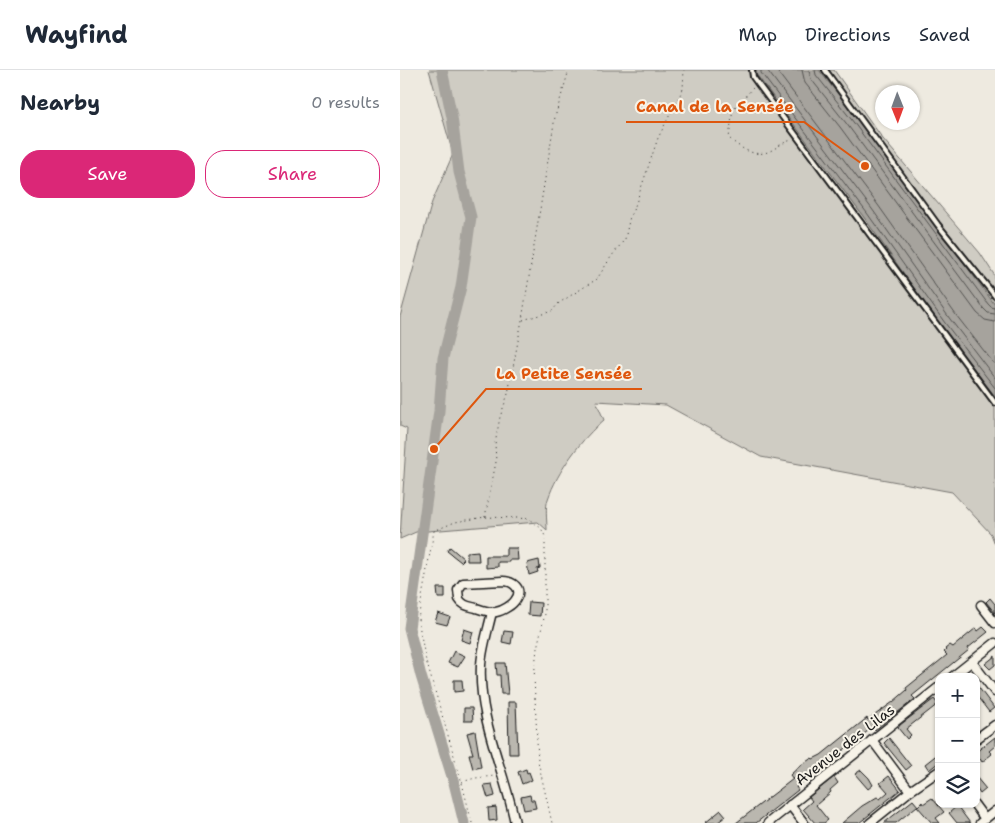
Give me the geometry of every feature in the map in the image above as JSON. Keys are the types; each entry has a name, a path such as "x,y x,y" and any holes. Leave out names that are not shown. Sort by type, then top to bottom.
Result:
{"street":[{"path":"504,581 514,584 518,591 516,599 501,610 492,612 462,604 458,596 460,585 504,581"},
{"path":"981,605 995,623"},
{"path":"492,612 482,657 481,674 488,726 515,823"},
{"path":"957,673 995,643"},
{"path":"972,662 995,692"},
{"name":"Avenue des Lilas","path":"768,823 935,691"},
{"path":"980,736 995,725"},
{"path":"872,740 910,791"},
{"path":"870,823 935,774"},
{"path":"790,805 804,823"},
{"path":"976,808 982,821 995,811"}],"lane":[{"path":"752,70 753,77 758,84 995,403"},
{"path":"825,70 938,225 995,296"}],"path":[{"path":"485,517 496,462 495,444 500,417 508,394 522,320 555,117 569,70"},
{"path":"522,320 552,311 559,303 597,279 624,239 630,216 658,138 683,88 684,70"},
{"path":"758,84 733,109 729,138 740,148 761,154 772,150 788,140 799,139"},
{"path":"472,823 425,657 418,619 434,531 455,522 485,517 529,519 541,528 546,540 544,567 545,614 537,648 534,677 538,761 552,823"},
{"path":"462,783 475,778 503,775"}],"shaded area":[{"path":"429,70 756,70 756,74 863,216 941,326 995,396 995,544 991,534 952,492 761,457 666,405 596,401 604,420 587,436 557,478 547,502 547,530 538,522 416,532 400,539 407,429 400,426 400,317 432,202 453,154"},
{"path":"819,70 834,70 875,130 980,253 995,276 995,305"}],"water":[{"path":"756,70 819,70 995,305 995,396 941,326 863,216 756,74"}],"building":[{"path":"450,547 464,559 461,562 447,551"},
{"path":"506,548 517,548 518,560 498,562 498,567 486,568 486,556 506,556"},
{"path":"478,551 479,561 467,561 467,552"},
{"path":"539,560 540,568 537,569 538,572 529,575 527,563"},
{"path":"437,588 445,588 445,598 438,598"},
{"path":"990,598 995,604 995,613 986,602"},
{"path":"529,602 541,603 540,616 528,615"},
{"path":"438,613 450,617 447,625 435,622"},
{"path":"983,627 988,632 940,673 935,673 935,677 912,696 915,699 875,730 873,727 796,787 798,790 756,823 736,823 793,779 790,775 801,765 821,755 867,718 868,720 893,702 907,690 906,688 947,655 944,652 950,645 953,647 976,628 978,631"},
{"path":"464,629 473,632 470,643 461,640"},
{"path":"504,631 513,632 511,644 502,642"},
{"path":"454,651 465,656 458,667 448,663"},
{"path":"995,656 995,665 990,669 985,664"},
{"path":"496,663 505,663 508,694 501,694 500,675 497,675"},
{"path":"454,680 462,680 463,691 454,692"},
{"path":"980,689 994,708 989,712 980,700"},
{"path":"934,699 935,700 935,706 906,729 911,735 907,739 898,728"},
{"path":"508,702 516,702 518,754 509,754"},
{"path":"464,708 472,708 473,721 464,721"},
{"path":"475,731 481,767 473,769 469,754 473,754 467,733"},
{"path":"995,737 995,746 989,751 992,754 982,762 980,749"},
{"path":"889,738 911,766 906,770 884,743"},
{"path":"935,756 935,765 929,770 925,764"},
{"path":"526,769 532,780 522,784 518,772"},
{"path":"861,770 873,785 868,789 855,774"},
{"path":"889,776 900,790 859,823 842,823 862,806 877,797 880,799 888,792 880,783"},
{"path":"834,777 838,783 816,805 828,820 824,823 815,823 803,809 812,801 809,797"},
{"path":"980,782 986,789 980,794"},
{"path":"492,784 495,796 488,798 484,785"},
{"path":"530,795 531,800 534,800 536,808 524,810 521,797"},
{"path":"932,798 935,802 935,808 941,808 944,812 936,818 940,823 932,823 917,806 896,823 884,823 913,800 918,806 922,802 923,804"},
{"path":"496,807 497,820 489,821 488,808"},
{"path":"955,808 959,808 970,823 957,823 949,813"},
{"path":"721,810 726,816 717,823 705,823"}],"waterway":[{"path":"442,70 452,117 459,172 471,217 461,287 443,358 439,411 409,628 464,823"}],"place":[{"name":"Canal de la Sensée","path":"865,166"},
{"name":"La Petite Sensée","path":"434,449"}]}
